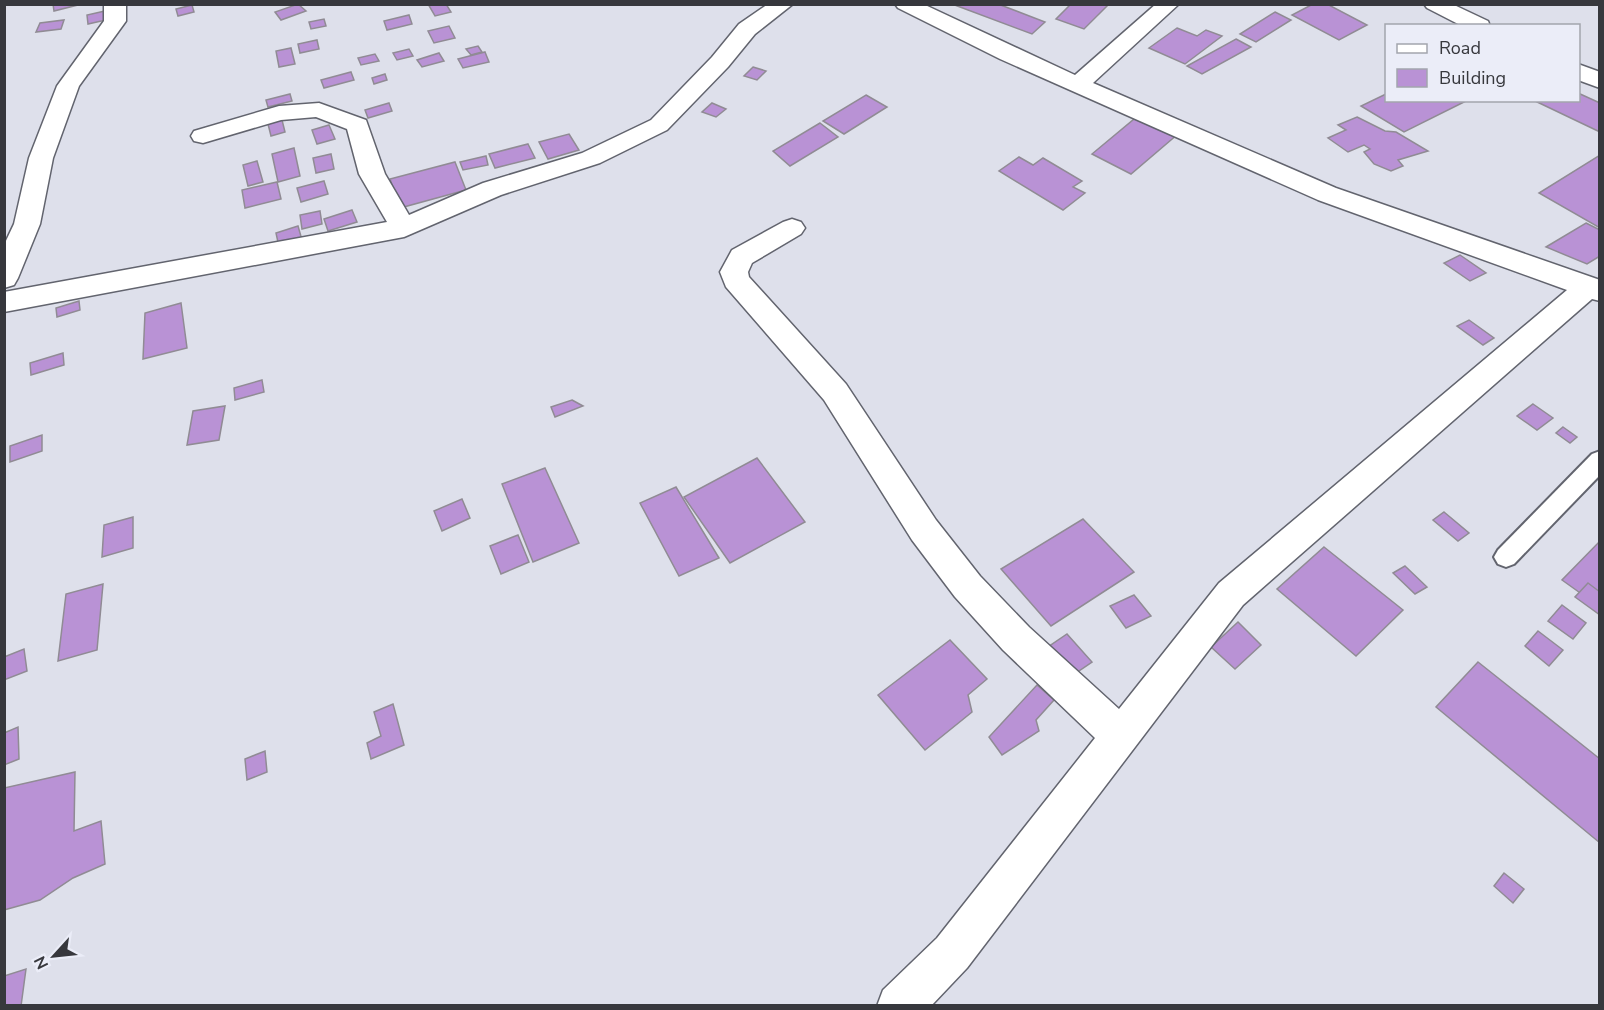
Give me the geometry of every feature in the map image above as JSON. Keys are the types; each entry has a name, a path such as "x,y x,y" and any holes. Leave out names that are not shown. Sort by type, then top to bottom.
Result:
{"street":[{"path":"4,278 27,224 40,158 68,86 115,21 115,4"},
{"path":"4,302 404,228 492,189 591,158 659,125 720,62 747,28 783,4"},
{"path":"905,4 1077,85 1327,194 1594,289"},
{"path":"1077,85 1169,4"},
{"path":"1434,4 1476,24"},
{"path":"1580,72 1599,81"},
{"path":"203,136 279,114 319,110 358,124 372,174 404,228"},
{"path":"792,228 742,257 734,272 736,280 835,392 875,450 923,529 975,595 1038,662 1120,736"},
{"path":"899,1005 952,953 1231,594 1594,289"}],"lane":[{"path":"1506,557 1598,458 1599,460"}],"building":[{"path":"53,4 82,4 54,11"},
{"path":"298,4 306,11 281,20 275,12"},
{"path":"428,4 446,4 451,12 435,16"},
{"path":"952,4 998,4 1045,22 1032,34"},
{"path":"1071,4 1109,4 1084,29 1056,19"},
{"path":"1313,4 1327,4 1367,25 1339,40 1292,15"},
{"path":"192,5 194,12 178,16 176,9"},
{"path":"105,11 106,20 88,24 87,15"},
{"path":"1275,12 1291,20 1256,42 1240,34"},
{"path":"409,15 412,24 387,30 384,21"},
{"path":"324,19 326,26 311,29 309,22"},
{"path":"64,20 61,29 36,32 40,23"},
{"path":"449,26 455,38 434,43 428,31"},
{"path":"1177,28 1197,36 1206,30 1222,36 1185,64 1149,48"},
{"path":"1236,39 1251,47 1202,74 1187,66"},
{"path":"317,40 319,49 300,53 298,44"},
{"path":"478,46 482,52 471,55 466,49"},
{"path":"291,48 295,64 279,67 276,51"},
{"path":"409,49 413,56 397,60 393,53"},
{"path":"485,52 489,62 463,68 458,59"},
{"path":"439,53 444,61 422,67 417,60"},
{"path":"375,54 379,61 361,65 358,58"},
{"path":"753,67 766,71 757,80 744,76"},
{"path":"351,72 354,80 324,88 321,80"},
{"path":"385,74 387,80 374,84 372,78"},
{"path":"290,94 292,101 268,107 266,100"},
{"path":"1385,94 1385,102 1464,102 1404,132 1361,106"},
{"path":"1580,94 1600,103 1600,132 1537,102 1580,102"},
{"path":"866,95 887,107 844,134 823,121"},
{"path":"389,103 392,111 368,118 365,110"},
{"path":"712,103 726,109 716,117 702,112"},
{"path":"1139,115 1178,134 1131,174 1092,154"},
{"path":"1357,117 1385,131 1396,132 1428,151 1398,160 1403,166 1391,171 1374,164 1364,152 1370,149 1364,145 1348,152 1328,138 1346,130 1338,125"},
{"path":"282,120 285,132 271,136 268,124"},
{"path":"820,123 838,137 790,166 773,151"},
{"path":"329,125 335,139 317,144 312,130"},
{"path":"569,134 579,150 548,159 539,142"},
{"path":"528,144 535,158 495,168 489,154"},
{"path":"294,148 300,176 278,182 272,154"},
{"path":"331,154 334,169 316,173 313,158"},
{"path":"1600,155 1600,228 1539,193"},
{"path":"486,156 488,165 463,170 460,162"},
{"path":"1019,157 1033,165 1043,158 1082,181 1073,187 1085,193 1063,210 999,171"},
{"path":"257,161 263,182 248,186 243,165"},
{"path":"455,162 466,190 400,208 390,179"},
{"path":"324,181 328,194 301,202 297,188"},
{"path":"277,182 281,199 245,208 242,190"},
{"path":"352,210 357,222 328,231 324,219"},
{"path":"320,211 322,224 302,229 300,215"},
{"path":"1586,223 1600,230 1600,256 1587,264 1546,247"},
{"path":"298,226 302,240 279,247 276,233"},
{"path":"1460,255 1486,273 1470,281 1444,263"},
{"path":"79,301 80,310 57,317 56,308"},
{"path":"181,303 187,348 143,359 145,313"},
{"path":"1469,320 1494,338 1483,345 1457,326"},
{"path":"63,353 64,365 31,375 30,363"},
{"path":"262,380 264,392 235,400 234,388"},
{"path":"572,400 583,406 555,417 551,407"},
{"path":"1533,404 1553,418 1537,430 1517,416"},
{"path":"225,406 219,440 187,445 193,411"},
{"path":"1563,427 1577,437 1570,443 1556,433"},
{"path":"42,435 42,451 10,462 10,446"},
{"path":"757,458 805,522 730,563 684,497"},
{"path":"545,468 579,543 533,562 502,484"},
{"path":"676,487 719,558 679,576 640,503"},
{"path":"462,499 470,518 442,531 434,511"},
{"path":"1444,512 1469,533 1458,541 1433,520"},
{"path":"133,517 133,548 102,557 104,525"},
{"path":"1083,519 1134,572 1051,626 1001,569"},
{"path":"518,535 529,562 501,574 490,546"},
{"path":"1600,541 1600,607 1562,580"},
{"path":"1324,547 1403,610 1356,656 1277,589"},
{"path":"1405,566 1427,587 1415,594 1393,573"},
{"path":"1588,583 1600,592 1600,615 1575,597"},
{"path":"103,584 97,650 58,661 66,594"},
{"path":"1134,595 1151,616 1126,628 1110,606"},
{"path":"1562,605 1586,623 1573,639 1548,621"},
{"path":"1238,622 1261,645 1235,669 1211,647"},
{"path":"1538,631 1563,650 1549,666 1525,646"},
{"path":"1067,634 1092,662 1073,675 1048,647"},
{"path":"950,640 987,679 968,695 972,712 925,750 878,695"},
{"path":"24,649 27,671 4,680 4,657"},
{"path":"1478,662 1600,759 1600,843 1436,707"},
{"path":"1037,685 1054,700 1036,720 1039,731 1002,755 989,737"},
{"path":"393,704 404,745 371,759 367,743 381,736 374,712"},
{"path":"18,727 19,759 4,765 4,733"},
{"path":"265,751 267,772 247,780 245,759"},
{"path":"75,772 74,831 101,821 105,864 73,878 40,900 4,910 4,788"},
{"path":"1504,873 1524,889 1513,903 1494,886"},
{"path":"26,969 21,1006 4,1006 4,976"}]}
